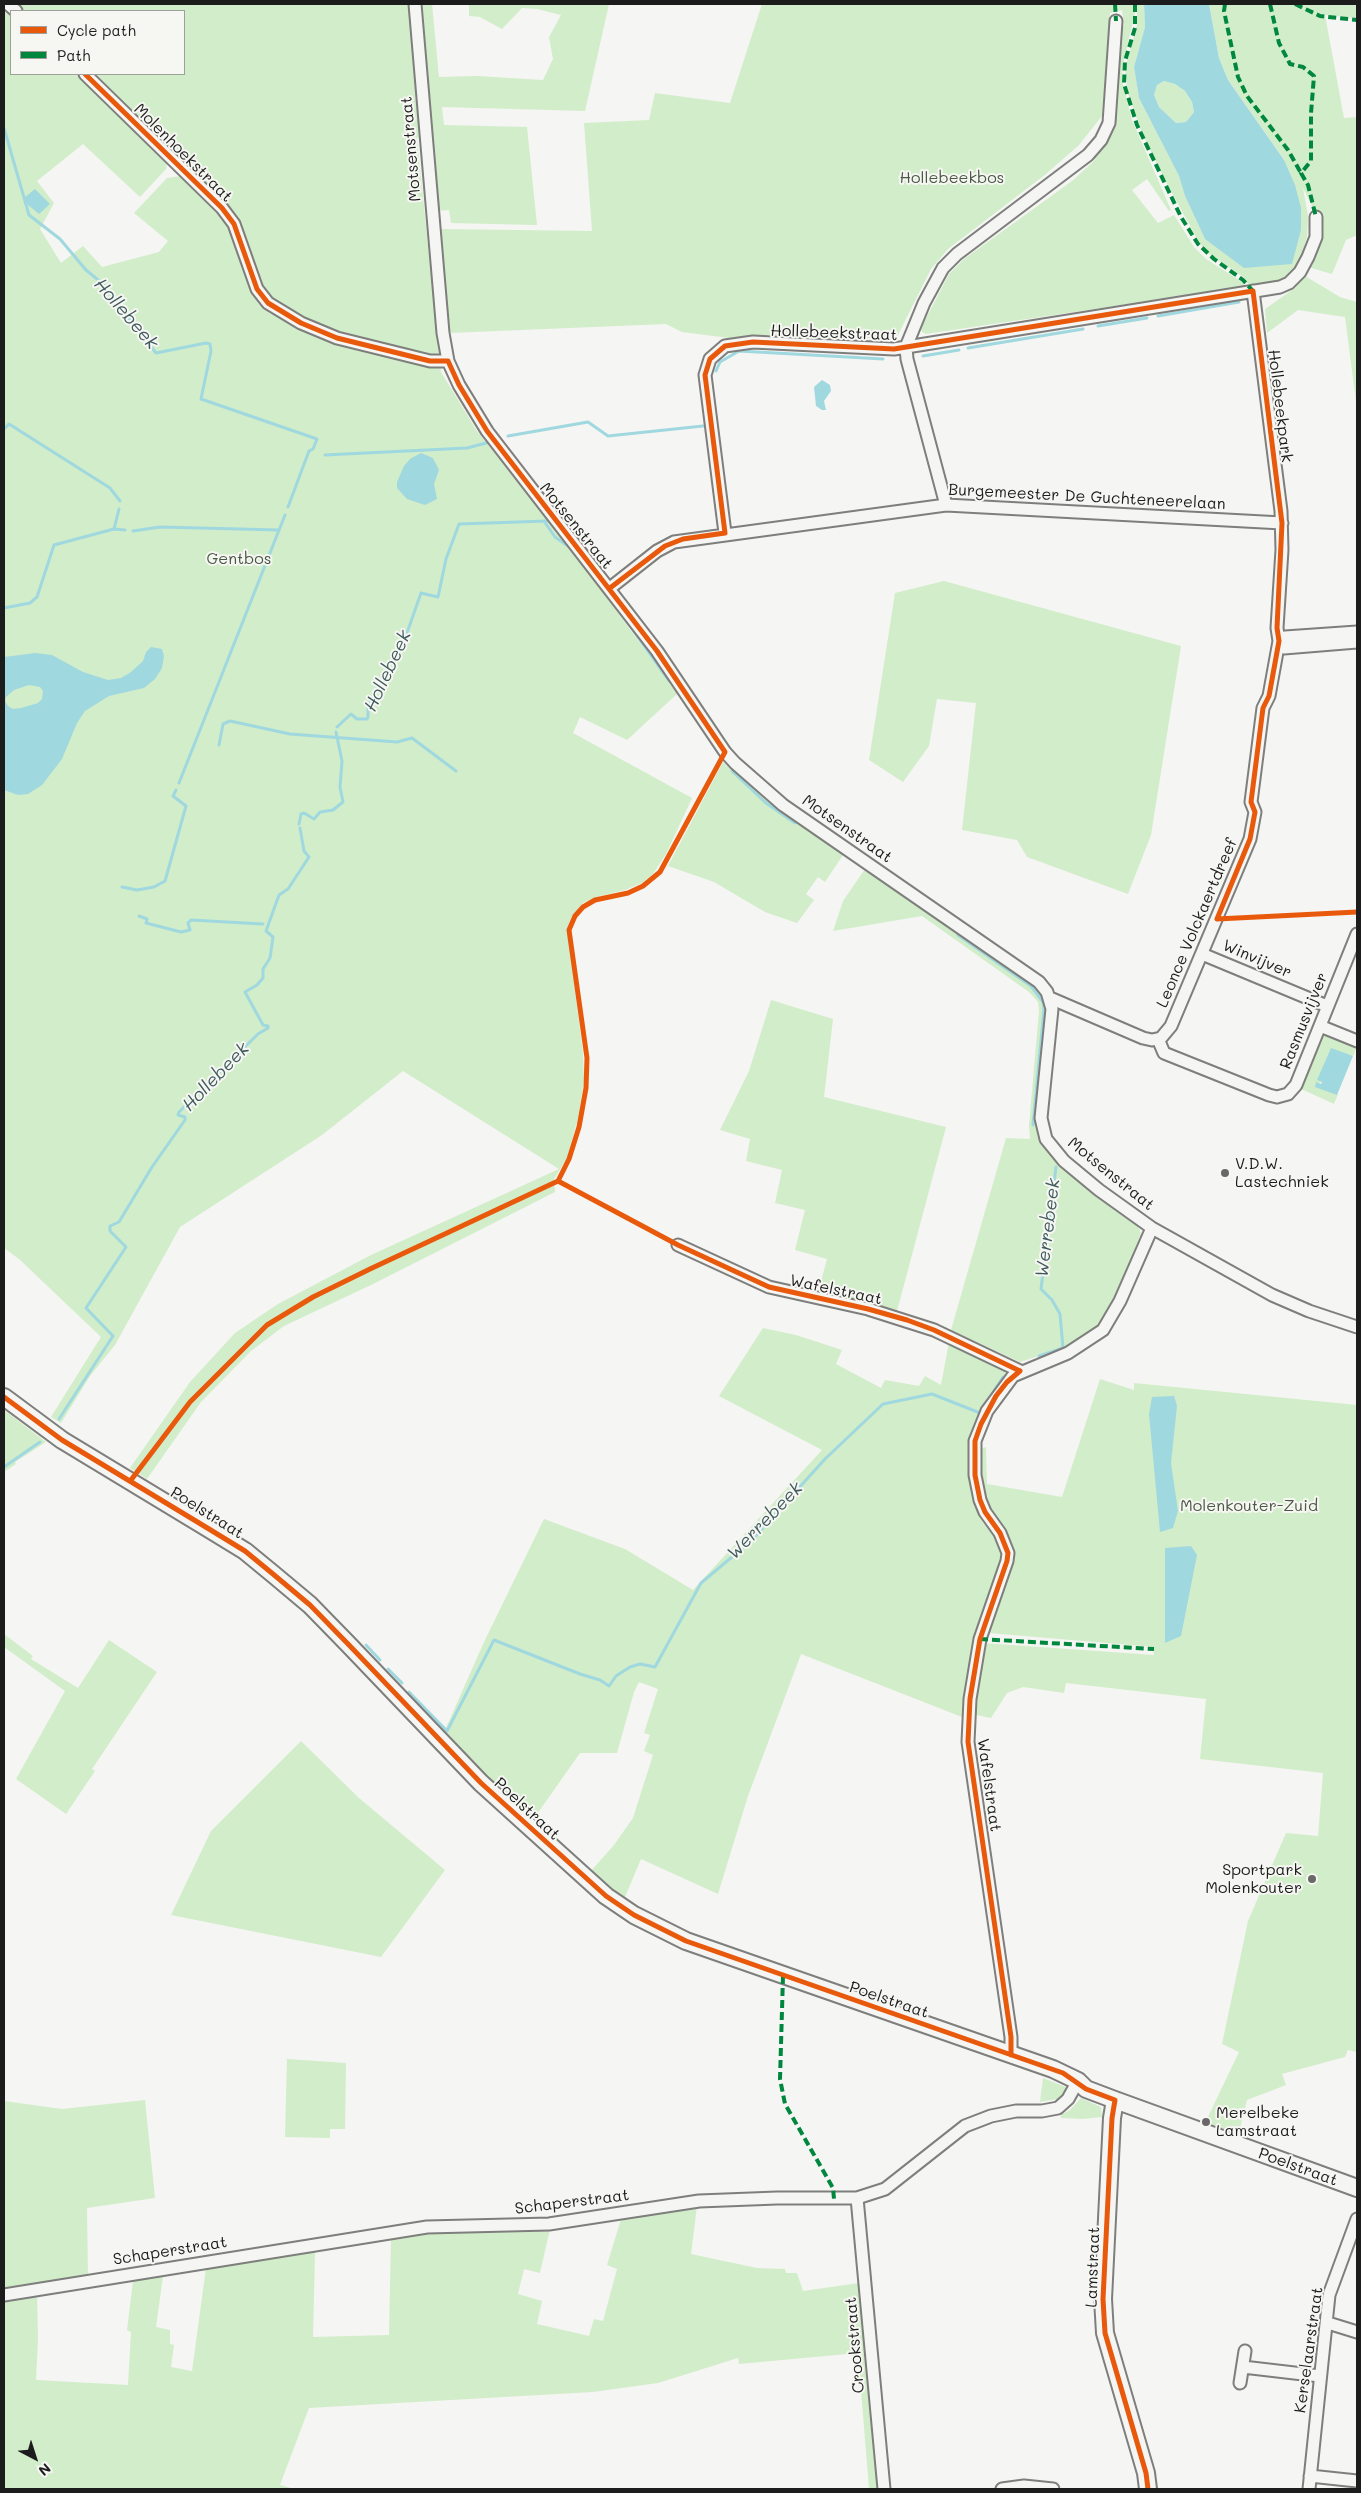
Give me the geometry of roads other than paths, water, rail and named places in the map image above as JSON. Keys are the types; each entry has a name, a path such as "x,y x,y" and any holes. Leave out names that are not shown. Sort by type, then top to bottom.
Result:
{"street":[{"name":"Motsenstraat","path":"415,4 443,333 448,361 459,385 487,431 610,588 684,689 725,752 783,805 1038,982 1050,998 1051,1027 1041,1118 1046,1139 1064,1161 1152,1228 1272,1295 1309,1311 1357,1327"},
{"path":"906,347 924,303 943,268 958,254 1088,155 1101,140 1109,123 1116,21"},
{"name":"Molenhoekstraat","path":"85,75 222,208 234,224 257,289 268,303 282,313 332,336 430,361 448,361"},
{"path":"1253,291 1280,287 1289,283 1300,272 1316,237 1316,216"},
{"name":"Hollebeekstraat","path":"725,533 705,375 710,359 725,346 753,342 894,349 1253,291"},
{"name":"Hollebeekpark","path":"1253,291 1282,523"},
{"name":"Hollebeekstraat","path":"906,347 907,359 946,505"},
{"name":"Burgemeester De Guchteneerelaan","path":"610,588 670,544 725,533 946,505 1282,523"},
{"path":"1282,523 1277,628 1279,641 1284,648 1357,632"},
{"path":"1330,639 1357,642"},
{"name":"Leonce Volckaertdreef","path":"1158,1039 1171,1026 1250,839 1255,812 1252,802 1263,708 1269,696 1274,660 1279,641"},
{"name":"Rasmusvijver","path":"1158,1039 1164,1053 1277,1097 1288,1094 1296,1085 1357,934"},
{"name":"Winvijver","path":"1202,954 1327,1006"},
{"path":"1050,998 1143,1038 1158,1039"},
{"path":"1320,1026 1357,1042"},
{"name":"Wafelstraat","path":"1011,2055 1012,2037 968,1742 970,1699 980,1639 1007,1561 1008,1553 1000,1533 985,1512 980,1500 975,1476 976,1440 980,1424 996,1396 1013,1376 1020,1371 1068,1353 1103,1330 1120,1301 1152,1228"},
{"name":"Wafelstraat","path":"678,1246 782,1292 868,1308 916,1323 1020,1371"},
{"name":"Poelstraat","path":"4,1397 62,1440 245,1551 274,1574 343,1639 481,1783 606,1896 634,1915 686,1941 1053,2068 1078,2081 1086,2088 1115,2100 1357,2188"},
{"name":"Schaperstraat","path":"4,2295 427,2227 549,2224 698,2201 777,2198 857,2198 885,2189 966,2126 991,2116 1008,2112 1058,2108 1068,2099 1078,2081"},
{"name":"Lamstraat","path":"1115,2100 1112,2118 1103,2300 1105,2332 1146,2473 1148,2489"},
{"name":"Crookstraat","path":"857,2198 884,2489"},
{"name":"Kerselaarstraat","path":"1309,2489 1330,2295 1357,2219"},
{"path":"1328,2323 1357,2332"},
{"path":"1240,2383 1245,2351"},
{"path":"1243,2367 1320,2376"},
{"path":"1310,2476 1357,2480"},
{"path":"1002,2489 1024,2486 1053,2489"}],"water":[{"path":"1144,4 1209,4 1219,58 1228,80 1284,160 1295,185 1301,208 1301,230 1292,264 1244,268 1205,239 1185,196 1179,176 1139,98 1134,67 1145,27","holes":["1164,81 1175,84 1185,91 1192,102 1194,112 1186,122 1176,123 1159,107 1154,95 1157,85"]},
{"path":"35,189 50,204 39,214 28,205 24,198"},
{"path":"822,380 830,385 831,391 824,401 826,410 816,406 814,387"},
{"path":"421,453 433,458 439,470 434,484 437,499 425,505 407,499 397,488 397,482 404,466 410,459"},
{"path":"151,647 162,649 164,656 162,668 155,679 144,688 109,696 85,711 77,723 62,759 42,785 28,794 18,795 4,790 4,657 35,653 52,655 83,672 108,680 121,678 131,672 143,661 146,652","holes":["29,685 40,687 43,691 42,699 38,703 13,709 5,701 6,697 14,690"]},
{"path":"1331,1048 1353,1056 1337,1095 1315,1087 1316,1082 1321,1084 1322,1082 1317,1080"},
{"path":"1174,1396 1177,1406 1171,1463 1178,1511 1173,1528 1160,1532 1149,1414 1152,1397"},
{"path":"1191,1546 1197,1555 1181,1636 1165,1643 1165,1548"}],"waterway":[{"name":"Hollebeek","path":"4,128 29,215 60,239 86,270 103,284 156,353 206,343 210,344 211,351 201,399 317,439 313,449 309,451 288,507"},
{"path":"1158,316 1239,302"},
{"path":"1098,326 1147,318"},
{"path":"968,348 1083,329"},
{"path":"923,356 959,350"},
{"name":"Hollebeek","path":"716,371 720,362 739,351 883,359"},
{"name":"Hollebeek","path":"508,436 588,422 608,436 703,426"},
{"path":"4,429 9,424 110,488 120,501"},
{"name":"Hollebeek","path":"325,455 467,448 490,442"},
{"path":"114,529 119,509"},
{"path":"179,783 285,515"},
{"name":"Werrebeek","path":"544,521 555,537 568,546"},
{"name":"Hollebeek","path":"337,727 351,714 357,719 367,719 368,706 390,662 401,650 421,593 438,597 446,559 459,524 547,521"},
{"path":"133,531 160,527 279,530"},
{"path":"4,608 30,603 37,597 54,545 114,529 125,530"},
{"name":"Werrebeek","path":"620,612 669,681"},
{"name":"Hollebeek","path":"219,745 223,724 230,721 290,734 397,742 412,738 456,771"},
{"name":"Hollebeek","path":"299,824 301,814 304,813 314,819 320,812 333,810 343,802 340,787 342,761 336,732"},
{"name":"Werrebeek","path":"732,771 766,803 795,823"},
{"path":"122,887 137,890 154,887 165,881 186,806 173,796 176,790"},
{"name":"Hollebeek","path":"59,1419 113,1336 86,1308 126,1247 110,1231 110,1226 119,1222 152,1167 185,1120 185,1117 178,1115 179,1112 258,1034 268,1028 268,1026 263,1025 245,992 257,985 263,978 263,969 270,958 273,937 266,931 279,895 288,889 309,857 304,851 300,828"},
{"path":"139,916 147,919 146,923 181,932 190,930 188,923 191,920 263,924"},
{"name":"Werrebeek","path":"958,935 1031,986 1043,1002 1044,1009 1033,1125"},
{"name":"Werrebeek","path":"1039,1356 1063,1348 1060,1314 1052,1300 1041,1289 1056,1167"},
{"name":"Werrebeek","path":"986,1403 1003,1377"},
{"name":"Werrebeek","path":"409,1692 447,1731 494,1640 600,1680 609,1686 616,1676 630,1667 640,1664 655,1667 701,1583 751,1541 825,1459 883,1404 932,1394 980,1413 983,1409"},
{"name":"Hollebeek","path":"4,1467 40,1442"},
{"name":"Werrebeek","path":"366,1645 380,1660"},
{"name":"Werrebeek","path":"388,1669 402,1683"}],"place":[{"name":"V.D.W. Lastechniek","path":"1225,1173"},
{"name":"Sportpark Molenkouter","path":"1312,1879"},
{"name":"Merelbeke Lamstraat","path":"1206,2122"}],"park label":[{"name":"Hollebeekbos","path":"952,178"},
{"name":"Gentbos","path":"239,559"},
{"name":"Molenkouter-Zuid","path":"1249,1506"}]}
